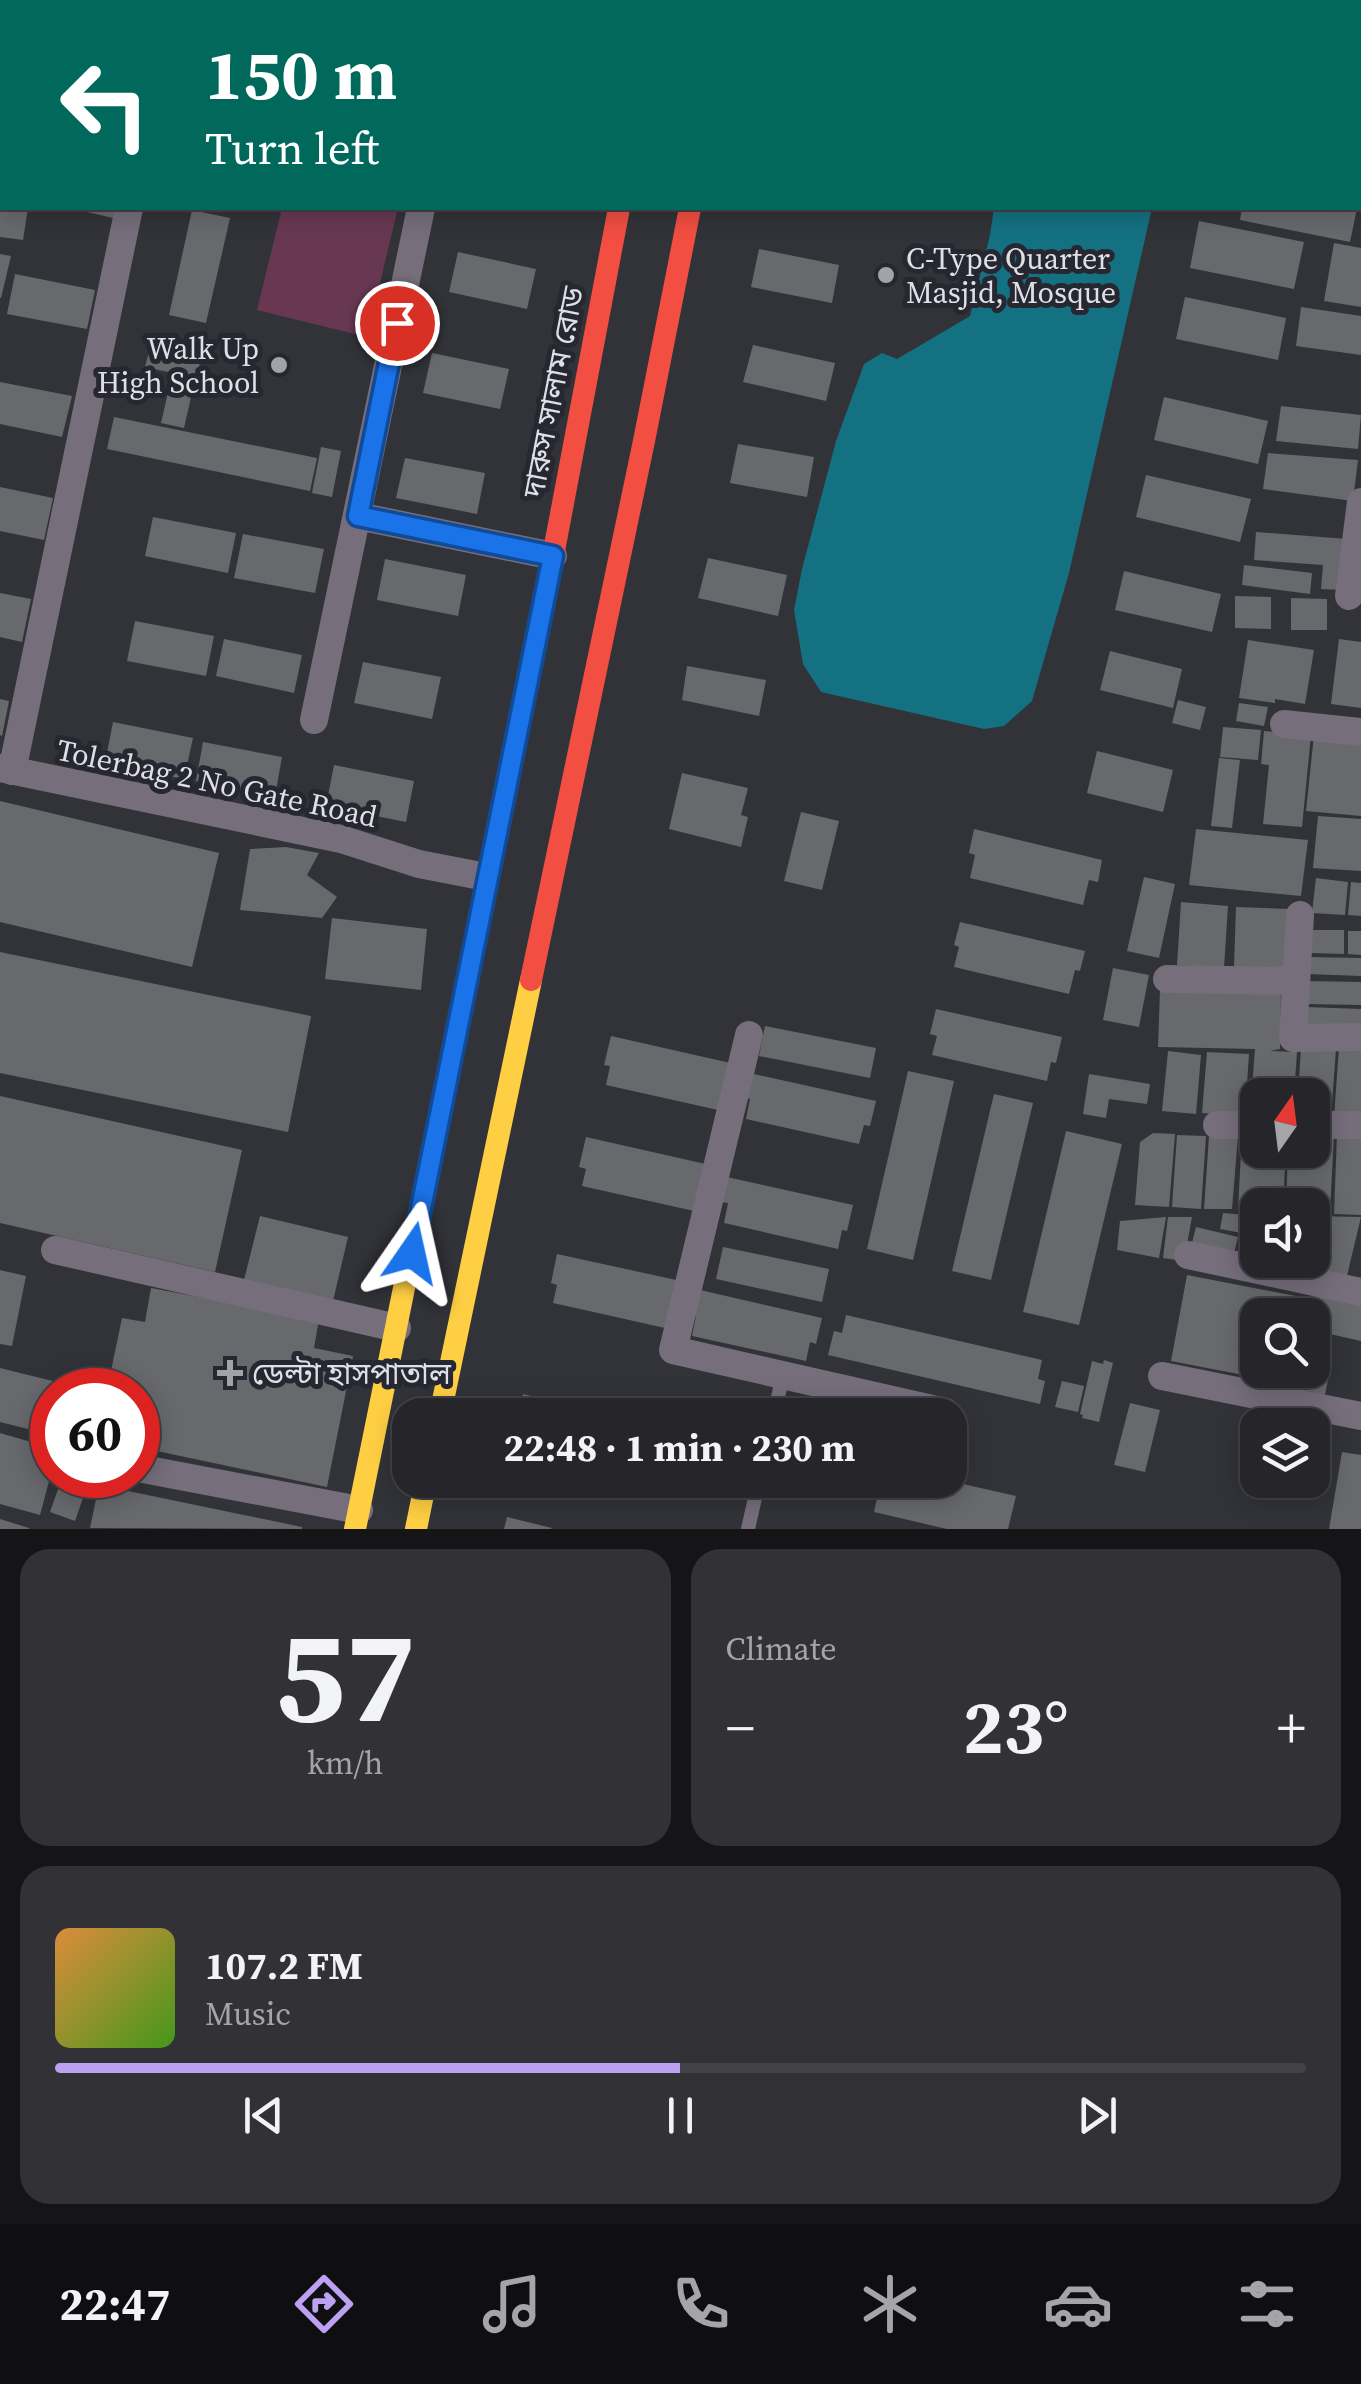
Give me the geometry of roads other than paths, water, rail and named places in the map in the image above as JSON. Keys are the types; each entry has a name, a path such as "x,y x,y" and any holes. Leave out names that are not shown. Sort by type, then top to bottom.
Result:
{"main road":[{"name":"দারুস সালাম রোড","path":"357,1519 494,880 619,210"},
{"path":"444,1398 498,1142 540,892 644,441 690,210"},
{"path":"416,1529 422,1498"}],"street":[{"path":"6,769 129,210"},
{"path":"314,720 421,210"},
{"path":"1350,596 1361,502"},
{"path":"358,516 553,556"},
{"path":"1284,724 1361,732"},
{"name":"Tolerbag 2 No Gate Road","path":"6,769 342,839 419,864 494,880"},
{"path":"1300,915 1293,1038 1361,1037"},
{"path":"1166,979 1296,981"},
{"path":"749,1035 674,1350 884,1398"},
{"path":"1217,1125 1240,1125"},
{"path":"1330,1125 1361,1125"},
{"path":"55,1250 397,1328"},
{"path":"1188,1255 1361,1292"},
{"path":"1162,1376 1361,1416"},
{"path":"160,1473 357,1519"}],"lane":[{"path":"778,1398 783,1375"},
{"path":"748,1529 755,1498"}],"water":[{"path":"994,210 1152,210 1069,573 1032,701 1004,726 984,729 821,692 803,664 794,610 836,441 864,364 882,353 897,359 970,316"}],"place":[{"name":"C-Type Quarter Masjid, Mosque","path":"886,275"},
{"name":"Walk Up High School","path":"279,365"},
{"name":"ডেল্টা হাসপাতাল","path":"230,1373"}]}
